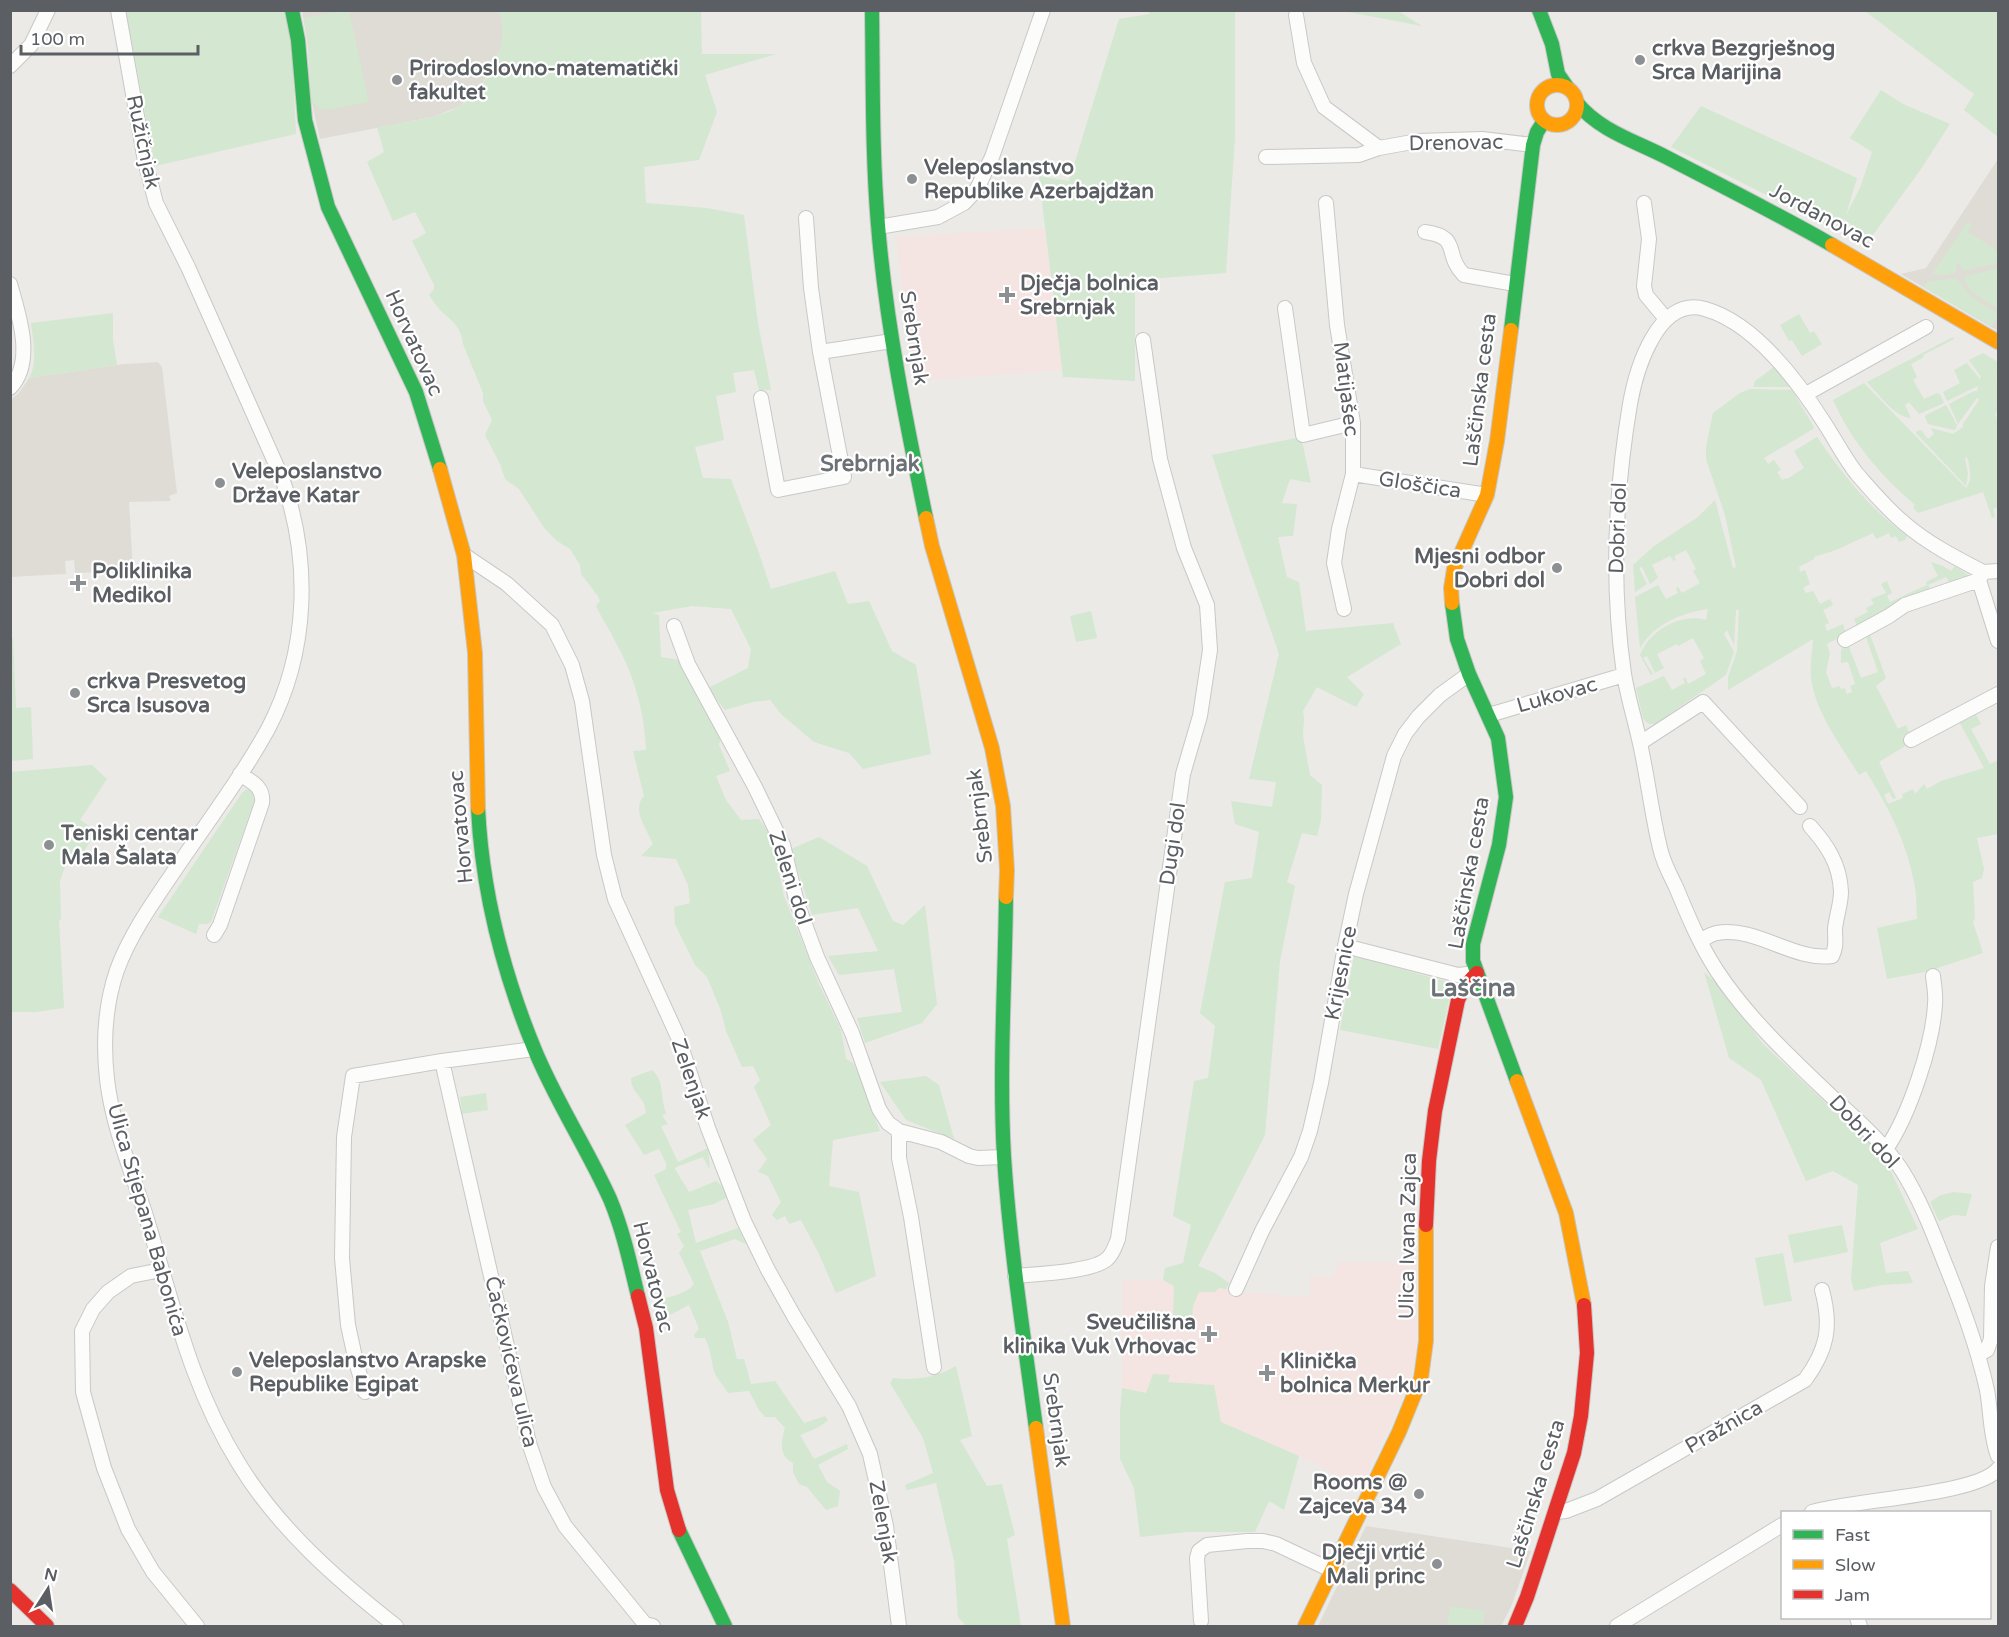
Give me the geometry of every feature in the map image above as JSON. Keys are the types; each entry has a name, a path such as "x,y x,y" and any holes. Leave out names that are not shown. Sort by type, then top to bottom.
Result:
{"main road":[{"name":"Horvatovac","path":"292,10 298,40 305,120 328,207 416,392 453,511 464,555 475,652 476,788 483,860 490,904 506,969 534,1050 609,1198 622,1230 646,1328 667,1490 679,1530 725,1626"},
{"name":"Srebrnjak","path":"873,10 874,165 878,227 892,341 923,508 943,585 992,748 1003,806 1007,870 1003,1069 1004,1157 1015,1276 1063,1626"},
{"path":"1539,10 1555,54 1558,74 1574,94 1577,103 1576,114 1568,123 1557,126 1544,121 1537,108 1549,69 1547,33"},
{"path":"1543,91 1556,85 1567,87"},
{"name":"Jordanovac","path":"1577,103 1584,111 1621,136"},
{"name":"Laščinska cesta","path":"1515,1626 1556,1512 1574,1453 1581,1416 1587,1353 1584,1297 1566,1213 1473,961 1473,944 1499,845 1506,797 1502,753 1489,715 1468,674 1457,639 1451,588 1454,569 1487,495 1497,441 1533,145 1544,121"},
{"name":"Jordanovac","path":"1568,123 1581,123 1621,136 1656,152 1891,277 1998,342"},
{"name":"Ulica Ivana Zajca","path":"1305,1626 1399,1432 1421,1378 1426,1341 1426,1220 1433,1128 1458,1000 1464,987 1477,974"},
{"path":"10,1590 47,1626"}],"street":[{"path":"10,66 31,45 48,10"},
{"name":"Ružičnjak","path":"118,10 148,173 159,209 188,267"},
{"path":"878,227 938,217 964,203 977,189 992,157 1043,10"},
{"name":"Drenovac","path":"1296,15 1304,63 1324,107 1379,148"},
{"name":"Drenovac","path":"1266,157 1359,155 1379,148 1418,141 1482,139 1533,145"},
{"name":"Matijašec","path":"1326,202 1337,325 1353,423 1353,474 1339,529 1334,563 1344,609"},
{"path":"1644,203 1649,239 1644,286 1646,295 1666,319 1680,310 1693,307 1706,309 1730,321 1760,342 1806,394 1854,471 1903,523 1981,576 1998,641"},
{"path":"761,398 778,490 844,477 820,352 811,288 806,218"},
{"path":"1425,232 1446,238 1455,264 1464,275 1515,284"},
{"name":"Ulica Stjepana Babonića","path":"188,267 282,478 292,512 301,562 301,613 297,645 289,675 268,727 240,774 139,924 120,961 108,1002 105,1031 108,1088 122,1144 178,1329 198,1383 239,1465 270,1506 312,1553 344,1584 396,1626"},
{"path":"10,284 20,320 23,348 21,369 17,381 10,388"},
{"path":"1285,308 1303,435 1353,423"},
{"name":"Dobri dol","path":"1666,319 1652,337 1640,364 1632,392 1620,466 1617,584 1624,675 1640,743 1660,852 1700,941 1717,971 1773,1040 1886,1149 1901,1170 1931,1228 1960,1300 1988,1393 1994,1443 1998,1456"},
{"path":"1806,394 1926,327"},
{"name":"Dugi dol","path":"1015,1276 1094,1267 1106,1261 1112,1254 1118,1239 1183,774 1200,716 1210,650 1207,605 1184,548 1160,459 1143,340"},
{"path":"820,352 892,341"},
{"name":"Gloščica","path":"1353,474 1487,495"},
{"name":"Zelenjak","path":"464,555 507,584 552,625 572,665 582,700 604,855 615,899 678,1036 708,1128 744,1221 795,1318 849,1406 870,1454 886,1526 899,1626"},
{"path":"1845,640 1905,605 1998,571"},
{"name":"Zeleni dol","path":"674,626 688,664 783,845 797,903 817,957 852,1033 879,1109 888,1123 898,1131"},
{"name":"Krijesnice","path":"1236,1289 1262,1231 1301,1157 1310,1131 1356,894 1394,756 1405,734 1418,717 1440,695 1468,674"},
{"name":"Lukovac","path":"1489,715 1624,675"},
{"path":"1911,740 1998,694"},
{"path":"1640,743 1703,702 1800,807"},
{"path":"214,935 220,925 262,803 263,794 259,787 240,774"},
{"path":"1700,941 1715,933 1731,932 1748,935 1789,950 1820,958 1832,956 1836,950 1835,929 1841,892 1836,863 1826,844 1810,826"},
{"path":"1345,946 1458,975 1477,974"},
{"path":"1886,1149 1895,1134 1924,1060 1935,1002 1933,976"},
{"path":"365,1392 348,1325 342,1258 344,1137 353,1077 442,1061 534,1050"},
{"name":"Čačkovićeva ulica","path":"442,1061 529,1443 544,1487 565,1526 645,1624 653,1626"},
{"path":"934,1367 911,1217 899,1158 898,1131 941,1142 969,1156 1004,1157"},
{"path":"1978,1355 1987,1350 1991,1339 1992,1286 1998,1247"},
{"path":"161,1270 131,1276 108,1292 93,1309 82,1331 83,1392 104,1468 128,1529 153,1572 197,1626"},
{"name":"Pražnica","path":"1556,1512 1581,1507 1597,1499 1805,1380 1824,1347 1827,1307 1822,1290"},
{"path":"1825,1511 1938,1491 1987,1477 1998,1469"},
{"path":"1617,1626 1781,1526"},
{"path":"1201,1621 1197,1558 1199,1551 1207,1545 1246,1541 1272,1542 1331,1570"}],"shaded area":[{"name":"Prirodoslovno-matematički fakultet","path":"302,11 500,11 503,28 502,46 479,90 460,106 433,117 320,139 311,98 308,44"},
{"path":"1998,159 1998,331 1901,274 1926,268"},
{"name":"Dječja bolnica Srebrnjak","path":"1102,224 1121,366 917,381 910,353 896,237"},
{"path":"158,362 162,367 177,493 169,496 171,501 129,502 133,571 75,573 74,560 65,561 66,574 11,577 10,400 19,393 29,378 124,364"},
{"name":"Klinička bolnica Merkur","path":"1340,1261 1417,1263 1418,1339 1414,1366 1403,1397 1360,1487 1299,1456 1221,1422 1122,1388 1122,1280 1163,1280 1240,1292 1309,1297 1310,1276 1332,1277"},
{"name":"Dječji vrtić Mali princ","path":"1366,1526 1531,1551 1511,1607 1501,1626 1318,1626"}],"green space":[{"path":"126,11 285,11 292,51 296,134 155,166"},
{"path":"349,11 369,102 326,110 319,109 311,100 304,18"},
{"path":"500,11 701,11 702,54 776,54 705,75 717,112 699,160 644,167 646,203 707,208 744,215 758,323 771,390 759,390 754,370 733,373 736,392 716,396 724,440 695,447 703,478 731,479 771,589 835,571 848,604 869,601 892,651 916,665 931,754 863,769 849,753 814,742 782,715 770,700 725,710 708,688 748,668 751,649 731,609 692,606 652,613 659,615 661,657 680,660 721,736 719,745 730,771 716,776 726,800 741,820 759,819 768,832 784,896 819,984 841,1030 846,1059 853,1063 858,1073 880,1131 833,1140 829,1186 859,1192 876,1276 836,1293 801,1220 789,1224 785,1216 777,1220 772,1215 781,1202 768,1176 758,1172 767,1159 753,1140 771,1125 754,1087 760,1080 753,1066 742,1067 726,1031 721,1011 707,977 695,965 675,924 674,907 690,903 688,885 676,859 641,856 653,844 644,826 639,807 644,796 633,751 646,750 645,736 637,695 628,668 596,606 600,601 598,596 581,574 580,565 570,549 557,541 545,529 519,489 505,479 485,435 492,420 483,401 483,393 460,333 456,325 429,295 434,285 412,241 426,233 415,212 393,221 367,162 384,152 377,127 446,113 459,107 480,89 500,50 502,28"},
{"path":"1148,11 1235,11 1235,137 1226,273 1135,280 1135,381 1063,377 1039,176 1069,181 1119,19 1150,14"},
{"path":"1343,11 1398,11 1422,26"},
{"path":"1865,11 1998,11 1998,137 1964,110 1974,94"},
{"path":"1881,90 1903,104 1950,124 1921,169 1870,239 1844,219 1828,226 1671,147 1701,106 1857,178 1846,215 1860,188 1872,152 1850,138"},
{"path":"1970,222 1972,225 1968,232 1998,251 1998,263 1963,271 1960,264 1956,265 1956,273 1932,274 1966,224"},
{"path":"1998,268 1998,309 1971,291 1964,280 1966,276"},
{"path":"1956,278 1972,297 1998,314 1998,318 1991,326 1923,287 1928,281"},
{"path":"113,313 113,340 117,365 29,378 34,359 31,323"},
{"path":"1799,314 1810,333 1814,331 1822,344 1802,356 1792,340 1789,341 1780,325"},
{"path":"1953,337 1954,339 1911,364 1917,377 1913,380 1924,399 1937,393 1940,394 1944,403 1919,414 1909,402 1905,405 1911,418 1905,417 1893,409 1867,382"},
{"path":"1983,353 1998,362 1996,382 1998,382 1998,411 1995,414 1998,421 1998,507 1993,509 1995,517 1992,518 1983,492 1918,513 1913,508 1915,505 1890,482 1858,444 1833,400 1864,383 1966,488 1970,477 1967,457 1965,458 1968,474 1966,486 1916,433 1921,430 1928,439 1934,434 1931,428 1953,434 1963,427 1979,400 1977,398 1958,424 1949,404 1977,391 1978,386 1947,401 1943,392 1960,383 1954,370 1967,363 1980,379 1981,377 1969,360"},
{"path":"1774,367 1790,387 1753,387 1755,381"},
{"path":"1750,389 1792,390 1814,427 1764,458 1768,464 1774,460 1781,470 1777,472 1782,480 1804,468 1794,451 1817,437 1858,490 1880,514 1907,536 1905,540 1899,542 1896,536 1891,538 1889,533 1876,539 1873,533 1836,550 1814,557 1799,567 1800,572 1805,570 1810,584 1803,588 1806,593 1813,591 1820,604 1830,599 1833,605 1823,610 1829,623 1825,625 1827,631 1843,624 1846,634 1827,644 1830,653 1826,672 1832,688 1840,686 1841,689 1845,688 1847,694 1852,692 1850,686 1855,684 1848,662 1841,663 1841,650 1847,642 1861,678 1878,672 1865,634 1869,632 1886,678 1876,686 1898,729 1906,725 1909,732 1903,736 1907,745 1879,762 1896,798 1893,799 1889,792 1884,795 1888,804 1903,798 1902,794 1913,789 1915,794 1924,784 1927,789 1941,781 1984,768 1960,723 1976,715 1981,724 1971,729 1990,764 1998,760 1998,834 1977,838 1984,869 1982,878 1973,882 1975,918 1973,922 1983,953 1925,972 1887,979 1877,928 1917,919 1911,867 1901,838 1882,798 1866,771 1859,775 1823,716 1813,690 1811,677 1813,639 1728,690 1728,677 1737,651 1739,610 1736,610 1734,645 1727,630 1724,634 1734,652 1726,675 1655,724 1649,724 1643,719 1636,688 1664,676 1672,690 1685,683 1683,679 1685,677 1688,684 1706,674 1700,661 1704,658 1693,638 1657,654 1664,668 1655,673 1647,656 1643,658 1653,674 1651,675 1640,655 1644,646 1658,631 1677,621 1696,618 1706,620 1708,609 1688,613 1669,621 1653,632 1640,648 1635,597 1658,585 1666,599 1678,593 1676,588 1678,587 1682,593 1700,583 1686,550 1674,556 1676,560 1674,561 1670,556 1652,565 1658,578 1650,584 1642,567 1639,568 1647,584 1635,592 1633,565 1654,546 1698,517 1715,500 1733,568 1736,567 1725,515 1706,459 1706,447 1713,413 1740,393"},
{"path":"1946,405 1957,425 1954,430 1928,424 1925,417"},
{"path":"1301,437 1311,483 1290,479 1282,503 1297,504 1293,536 1278,537 1287,577 1299,582 1306,631 1393,623 1401,644 1347,677 1364,694 1356,707 1317,687 1303,711 1303,736 1310,775 1322,785 1321,820 1317,836 1302,833 1287,882 1295,886 1280,961 1265,1135 1198,1266 1215,1273 1229,1283 1226,1289 1199,1292 1193,1306 1192,1321 1173,1322 1174,1286 1163,1280 1165,1268 1183,1263 1191,1225 1173,1216 1194,1081 1208,1078 1215,1026 1200,1013 1225,882 1252,878 1259,832 1235,824 1231,801 1272,807 1276,782 1249,779 1279,654 1212,455"},
{"path":"1931,562 1951,571 1955,566 1971,577 1950,584 1946,577 1928,585 1932,592 1892,606 1890,610 1857,626 1854,619 1868,612 1866,608 1874,604 1871,599 1886,593 1881,584 1887,581 1892,593 1887,596 1890,602 1927,585 1926,582 1938,576"},
{"path":"1091,611 1097,638 1076,642 1070,616"},
{"path":"11,636 16,708 31,707 33,759 11,761"},
{"name":"Teniski centar Mala Šalata","path":"92,765 107,779 80,820 97,831 75,865 67,860 60,881 61,920 59,920 64,1008 36,1012 11,1012 11,772"},
{"path":"247,789 255,795 255,799 211,922 199,924 196,934 158,917 242,793"},
{"path":"819,837 867,866 893,921 903,925 925,905 937,1004 922,1023 865,1043 857,1018 902,1012 894,969 839,975 828,956 878,951 858,908 812,915 791,849"},
{"path":"1354,956 1451,983 1438,1049 1340,1030"},
{"path":"1704,972 1721,987 1763,1044 1860,1135 1880,1148 1918,1229 1880,1243 1886,1273 1908,1271 1913,1283 1882,1285 1854,1291 1851,1279 1858,1185 1833,1171 1806,1181 1761,1080 1729,1058"},
{"path":"652,1070 661,1084 666,1113 662,1116 668,1124 661,1126 678,1162 708,1148 710,1170 703,1157 675,1169 689,1192 716,1181 729,1192 728,1197 714,1204 688,1210 696,1243 738,1228 746,1244 735,1239 700,1251 728,1322 737,1359 744,1359 751,1384 775,1381 804,1423 825,1416 828,1420 825,1423 800,1435 814,1459 847,1444 848,1449 818,1465 827,1482 840,1491 838,1506 826,1510 807,1487 799,1484 793,1472 793,1463 785,1456 782,1448 785,1428 775,1417 765,1417 749,1391 728,1393 715,1374 705,1338 695,1338 694,1335 699,1329 689,1305 668,1316 662,1302 662,1298 679,1294 694,1284 679,1253 684,1246 677,1234 681,1232 654,1175 666,1169 666,1163 659,1149 644,1155 625,1125 646,1113 643,1102 632,1086 631,1078"},
{"path":"926,1076 939,1085 954,1139 906,1120 880,1082"},
{"path":"486,1093 488,1110 462,1114 460,1097"},
{"path":"1954,1192 1972,1194 1966,1216 1953,1215 1939,1221 1930,1202 1941,1195"},
{"path":"1842,1225 1848,1252 1794,1263 1788,1235"},
{"path":"1783,1253 1792,1301 1764,1306 1755,1258"},
{"path":"956,1366 972,1436 960,1440 987,1486 1002,1484 1015,1535 1007,1539 1021,1626 966,1626 958,1617 954,1561 936,1483 907,1490 905,1485 933,1473 923,1438 890,1383 893,1378 926,1377"},
{"path":"1153,1374 1170,1375 1168,1382 1214,1385 1221,1422 1299,1456 1284,1510 1269,1501 1255,1532 1187,1532 1140,1537 1134,1488 1120,1459 1120,1413 1122,1388 1146,1393"},
{"path":"1450,1606 1485,1611 1483,1626 1447,1626"}],"traffic: fast":[{"path":"292,10 298,40 305,120 328,207 416,392 440,469"},
{"path":"872,10 873,118 878,225 886,299 926,518"},
{"path":"1539,10 1552,44 1558,74 1567,87"},
{"path":"1577,103 1586,113 1607,128 1729,189 1832,245"},
{"path":"1511,330 1533,145 1544,121"},
{"path":"1452,603 1457,639 1469,674 1498,738 1506,797 1499,845 1473,944 1473,961 1517,1081"},
{"path":"478,808 489,900 513,990 542,1067 615,1211 638,1296"},
{"path":"1006,897 1002,1060 1004,1157 1014,1259 1036,1428"},
{"path":"679,1530 725,1626"}],"traffic: slow":[{"path":"1557,85 1565,86 1571,91 1576,97 1577,105 1576,113 1571,119 1565,124 1557,125 1549,124 1543,119 1538,113 1537,105 1538,97 1543,91 1549,86 1557,85"},
{"path":"1832,245 1998,342"},
{"path":"1452,603 1451,588 1454,569 1487,495 1497,441 1511,330"},
{"path":"440,469 464,555 475,653 478,808"},
{"path":"926,518 932,546 992,748 1003,806 1007,870 1006,897"},
{"path":"1517,1081 1566,1213 1584,1305"},
{"path":"1305,1626 1399,1432 1421,1378 1426,1341 1426,1225"},
{"path":"1036,1428 1063,1626"}],"traffic: jam":[{"path":"1426,1225 1429,1161 1435,1111 1458,1000 1464,987 1477,973"},
{"path":"638,1296 646,1328 667,1490 679,1530"},
{"path":"1515,1626 1527,1597 1574,1453 1581,1416 1587,1353 1584,1305"},
{"path":"10,1590 47,1626"}],"place":[{"name":"crkva Bezgrješnog Srca Marijina","path":"1640,60"},
{"name":"Prirodoslovno-matematički fakultet","path":"397,80"},
{"name":"Veleposlanstvo Republike Azerbajdžan","path":"912,179"},
{"name":"Dječja bolnica Srebrnjak","path":"1007,295"},
{"name":"Veleposlanstvo Države Katar","path":"220,483"},
{"name":"Mjesni odbor Dobri dol","path":"1557,568"},
{"name":"Poliklinika Medikol","path":"78,583"},
{"name":"crkva Presvetog Srca Isusova","path":"75,693"},
{"name":"Teniski centar Mala Šalata","path":"49,845"},
{"name":"Sveučilišna klinika Vuk Vrhovac","path":"1209,1334"},
{"name":"Veleposlanstvo Arapske Republike Egipat","path":"237,1372"},
{"name":"Klinička bolnica Merkur","path":"1267,1373"},
{"name":"Rooms @ Zajceva 34","path":"1419,1494"},
{"name":"Dječji vrtić Mali princ","path":"1437,1564"}],"district":[{"name":"Srebrnjak","path":"870,464"},
{"name":"Laščina","path":"1473,988"}]}
